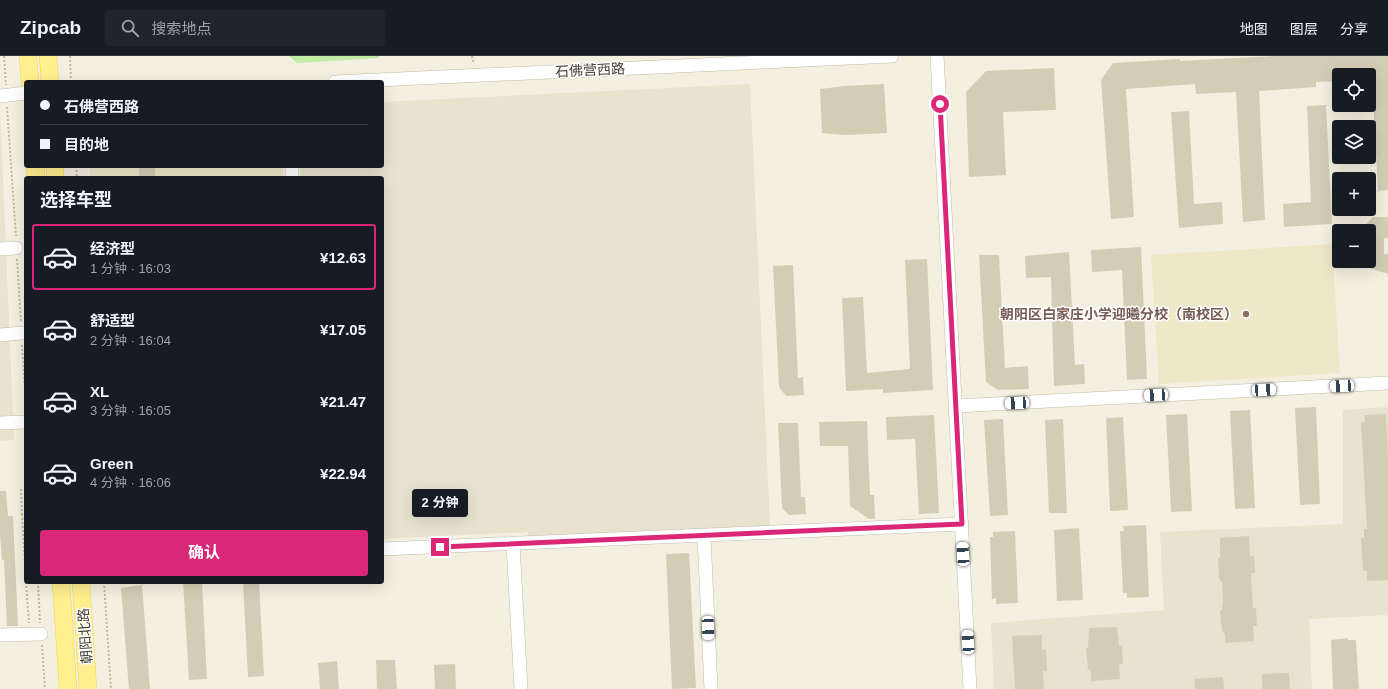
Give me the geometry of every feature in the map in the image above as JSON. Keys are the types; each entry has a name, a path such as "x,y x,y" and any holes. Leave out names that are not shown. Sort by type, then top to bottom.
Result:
{"main road":[{"path":"28,56 30,80"},
{"path":"48,56 50,80"},
{"name":"朝阳北路","path":"61,584 68,689"},
{"name":"朝阳北路","path":"81,584 88,689"},
{"path":"86,658 96,689"}],"street":[{"name":"石佛营西路","path":"378,80 892,56"},
{"path":"937,56 970,689"},
{"path":"3,96 24,93"},
{"path":"0,249 16,248"},
{"path":"0,335 22,333"},
{"path":"956,406 1388,383"},
{"path":"0,423 24,422"},
{"path":"384,549 962,524"},
{"path":"704,536 711,689"},
{"path":"513,544 521,689"},
{"path":"0,636 41,634"}],"path":[{"path":"4,56 3,96 16,248 24,368"},
{"path":"70,56 72,80"},
{"path":"20,488 24,546"},
{"path":"26,584 29,625"},
{"path":"104,584 111,689"}],"shaded area":[{"path":"750,84 770,526 528,540 528,532 384,539 384,176 301,176 300,168 384,168 384,102"},
{"path":"0,106 14,440 0,441"},
{"path":"90,168 283,168 283,176 90,176"},
{"name":"朝阳区白家庄小学迎曦分校（南校区）","path":"1332,244 1332,268 1333,268 1340,373 1159,384 1151,255"},
{"path":"1388,407 1388,615 1309,619 1312,689 994,689 991,623 1164,610 1160,532 1343,524 1343,410"}],"green space":[{"path":"289,56 379,56 379,58 297,63"}],"building":[{"path":"1277,56 1388,56 1388,190 1378,191 1376,120 1374,120 1374,112 1376,112 1376,68 1332,68 1332,81 1316,82 1316,87 1259,91 1265,220 1243,222 1236,92 1196,94 1195,84 1126,89 1134,217 1111,219 1101,80 1113,63 1180,59 1180,61"},
{"path":"1054,68 1056,110 1003,112 1006,175 969,177 966,92 986,71"},
{"path":"884,84 887,133 845,135 822,133 820,89"},
{"path":"1326,105 1332,224 1284,227 1283,204 1311,202 1307,106"},
{"path":"1189,111 1194,204 1222,202 1223,224 1179,228 1171,112"},
{"path":"139,168 155,168 155,176 139,176"},
{"path":"1373,217 1388,217 1388,238 1384,238 1384,254 1388,254 1388,274 1369,268 1376,268 1376,224 1366,224"},
{"path":"1141,247 1147,379 1127,380 1122,270 1092,272 1091,250"},
{"path":"1069,252 1075,365 1084,364 1085,384 1054,386 1051,277 1026,278 1025,256"},
{"path":"979,255 999,255 1005,368 1028,366 1029,389 998,390 986,382"},
{"path":"927,259 933,390 883,393 883,389 846,391 842,298 863,297 867,373 910,369 905,260"},
{"path":"793,265 798,378 803,377 804,395 786,396 779,387 773,266"},
{"path":"1316,407 1320,504 1300,505 1295,408"},
{"path":"1250,410 1255,508 1235,509 1230,411"},
{"path":"1187,414 1192,511 1171,512 1166,415"},
{"path":"1386,414 1388,457 1388,580 1367,581 1367,571 1363,571 1361,538 1364,538 1364,529 1367,529 1361,422 1365,422 1364,415"},
{"path":"934,415 939,513 919,514 915,439 887,440 886,417"},
{"path":"1123,417 1128,510 1110,511 1106,418"},
{"path":"1003,419 1008,515 990,516 984,420"},
{"path":"1063,419 1067,513 1049,513 1045,420"},
{"path":"867,421 870,495 874,495 875,519 869,519 850,506 848,446 820,446 819,422"},
{"path":"778,423 798,423 801,497 805,497 806,514 789,515 782,508"},
{"path":"0,491 6,491 8,516 13,516 18,626 7,626 4,560 2,560 0,534"},
{"path":"1146,525 1149,597 1127,598 1127,593 1123,593 1120,531 1124,531 1123,526"},
{"path":"1079,528 1083,600 1057,601 1054,530"},
{"path":"1015,531 1018,603 996,604 996,598 992,599 990,537 993,537 993,532"},
{"path":"1249,536 1250,556 1254,556 1255,573 1251,573 1253,608 1256,608 1257,626 1253,626 1254,641 1225,643 1225,634 1222,631 1220,610 1222,610 1223,600 1222,582 1219,579 1218,558 1220,558 1220,538"},
{"path":"689,553 696,688 672,689 666,554"},
{"path":"183,584 202,584 207,679 189,680"},
{"path":"243,584 259,584 264,676 248,677"},
{"path":"142,585 150,689 129,689 121,588"},
{"path":"1117,627 1119,646 1122,646 1123,664 1119,664 1120,679 1091,681 1091,672 1088,669 1086,648 1088,648 1089,628"},
{"path":"1042,635 1042,650 1046,650 1047,671 1043,671 1043,689 1015,689 1012,636"},
{"path":"1348,638 1348,640 1356,640 1359,689 1333,689 1331,640"},
{"path":"376,660 395,660 397,689 377,689"},
{"path":"337,661 339,689 320,689 318,663"},
{"path":"455,664 456,689 435,689 434,665"},
{"path":"1289,673 1290,689 1262,689 1262,674"},
{"path":"1223,677 1224,689 1195,689 1194,679"}],"place":[{"name":"朝阳区白家庄小学迎曦分校（南校区）","path":"1246,314"}],"route":[{"path":"440,547 795,533 962,524 940,104"}]}
